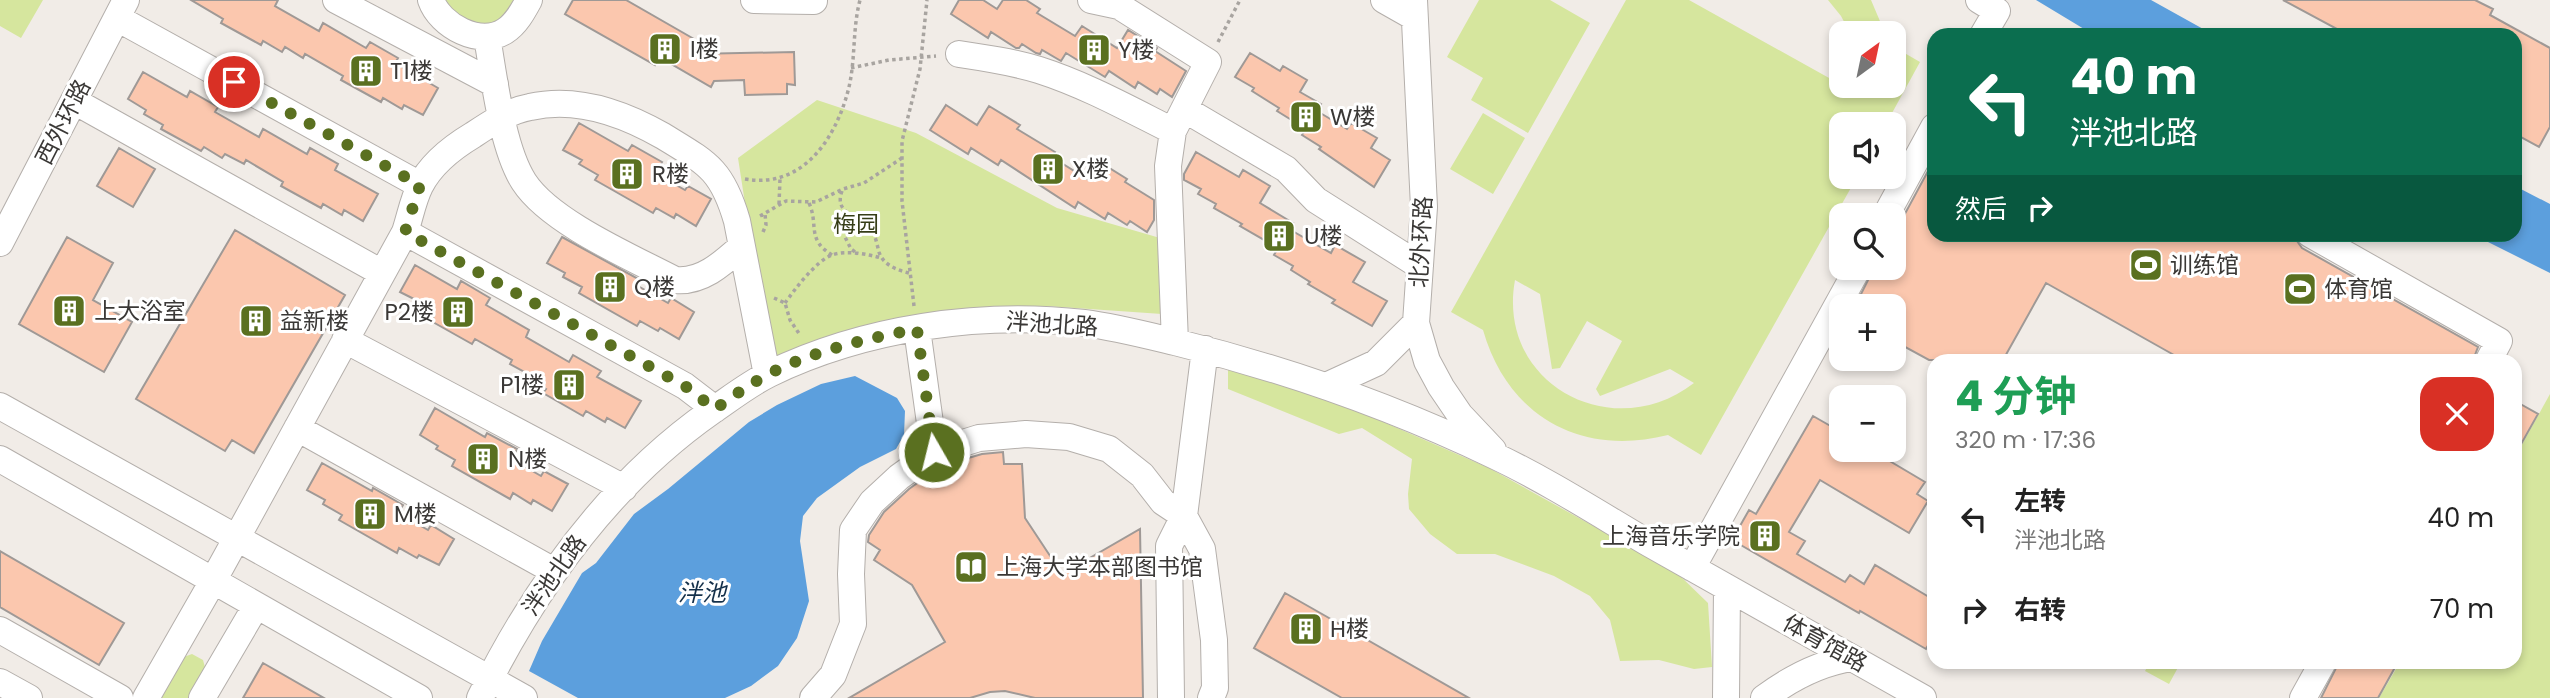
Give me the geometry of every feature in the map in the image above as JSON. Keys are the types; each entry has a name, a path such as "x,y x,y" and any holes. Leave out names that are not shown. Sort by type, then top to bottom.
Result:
{"street":[{"path":"336,0 495,84"},
{"path":"432,0 432,4 447,22 469,34 487,37 504,32 529,0"},
{"path":"754,0 814,1"},
{"path":"1091,0 1121,3 1208,62 1178,120 1168,166 1175,342"},
{"path":"1384,0 1414,8"},
{"path":"1979,0 1997,11 1987,28"},
{"name":"北外环路","path":"1414,8 1424,207 1416,323 1427,361 1441,387 1460,415 1499,458"},
{"path":"122,9 420,185"},
{"name":"西外环路","path":"0,243 122,9"},
{"path":"487,37 502,117 516,167 534,194 560,218 675,280 697,278 721,265 741,247"},
{"path":"959,54 999,60 1041,71 1178,120 1286,169 1316,200 1420,266"},
{"path":"74,100 382,273"},
{"path":"146,698 405,232 420,185 435,165 457,145 502,117 531,106 587,106 616,112 696,156 720,177 737,221 766,375"},
{"path":"1893,203 1927,140"},
{"path":"405,232 685,386 715,409"},
{"path":"2324,242 2500,341 2492,354"},
{"path":"1692,568 1851,280"},
{"name":"泮池北路","path":"485,688 501,655 554,571 581,535 624,488 677,438 715,409 766,375 818,354 917,329 999,320 1086,323 1205,349 1325,386 1384,408 1499,458 1727,588"},
{"path":"1325,386 1376,363 1416,323"},
{"path":"917,329 934,452"},
{"path":"345,340 624,488"},
{"path":"1171,698 1169,546 1184,516 1205,349"},
{"path":"0,406 237,538 485,688 524,698"},
{"path":"297,428 554,571"},
{"path":"813,698 833,675 853,624 853,530 872,502 899,477 934,452 979,438 1026,434 1069,437 1109,449 1143,475 1163,502 1184,516 1202,549 1214,640 1215,688 1211,698"},
{"path":"0,459 419,698"},
{"path":"1726,698 1727,588"},
{"name":"体育馆路","path":"1727,588 1923,698"},
{"path":"202,698 257,606"},
{"path":"0,630 120,698"},
{"path":"1764,698 1815,667 1852,658"},
{"path":"2303,698 2319,669"},
{"path":"0,682 29,698"}],"path":[{"path":"720,177 765,182 780,178 815,157 831,134 848,90 855,19 860,0"},
{"path":"917,329 902,201 902,158 906,124 922,57 927,0"},
{"path":"1208,62 1240,0"},
{"path":"851,68 959,54"},
{"path":"737,221 759,217 786,201 809,204 874,178 902,158"},
{"path":"779,204 780,178"},
{"path":"843,189 840,199 843,209 871,229 882,258"},
{"path":"809,204 814,214 812,229 823,250 832,255 858,254 882,258 898,270 909,273"},
{"path":"856,220 845,237 851,250 858,254"},
{"path":"785,303 806,276 832,255"},
{"path":"751,299 767,296 785,303 797,332 818,354"}],"green space":[{"path":"0,0 43,0 21,38 0,26"},
{"path":"441,0 520,0 499,24 470,27"},
{"path":"1479,0 1550,0 1590,23 1528,133 1471,100 1483,78 1447,57"},
{"path":"1626,0 1689,0 1829,78 1829,98 1900,98 1893,112 1829,112 1829,189 1850,189 1842,203 1829,203 1829,227 1701,455 1668,435 1636,440 1606,440 1578,434 1552,423 1530,407 1510,386 1495,360 1483,330 1451,312","holes":["1515,280 1540,294 1552,369 1560,368 1587,321 1622,341 1596,389 1600,396 1670,369 1694,383 1662,401 1629,408 1597,406 1567,394 1542,375 1524,349 1514,317"]},
{"path":"1828,0 1871,0 1880,21 1844,21"},
{"path":"1906,54 1920,62 1906,88"},
{"name":"梅园","path":"817,100 916,133 1057,208 1160,238 1162,314 1046,306 878,327 770,365 738,158"},
{"path":"1483,113 1525,138 1493,194 1450,169"},
{"path":"1228,366 1317,393 1489,468 1676,572 1708,603 1712,667 1694,669 1659,660 1620,661 1610,620 1590,596 1554,576 1495,554 1457,554 1430,534 1409,509 1412,459 1362,428 1339,434 1228,389"},
{"path":"2550,394 2550,698 2379,698 2396,669 2522,669 2522,444"},
{"path":"192,654 203,660 206,671 190,698 159,698 181,658"},
{"path":"2146,669 2177,669 2169,684 2145,671"}],"water":[{"path":"2036,0 2151,0 2201,28 2082,28"},
{"path":"2522,190 2550,204 2550,273 2488,242 2522,242"},
{"name":"泮池","path":"855,376 897,398 905,411 904,435 896,449 860,467 817,498 803,516 800,541 809,601 797,638 778,666 751,686 725,698 578,698 529,671 542,641 582,573 596,563 634,514 749,422 821,384"}],"building":[{"path":"191,0 278,0 275,6 319,31 323,23 366,48 370,42 398,58 395,63 438,88 423,115 404,105 402,109 383,98 381,102 341,80 343,76 305,54 303,58 285,47 282,52 263,41 261,45 221,23 223,19"},
{"name":"I楼","path":"573,0 626,0 701,43 694,54 794,52 795,85 787,84 787,94 745,95 744,80 714,81 711,87 659,57 655,65 565,14"},
{"name":"Y楼","path":"959,0 983,0 997,9 1003,0 1026,0 1040,9 1037,13 1075,36 1082,26 1117,48 1128,30 1186,71 1172,97 1160,89 1157,94 1138,82 1135,88 1109,71 1105,77 1066,53 1061,61 1042,50 1040,54 1036,53 1022,44 1016,48 991,32 988,38 951,14"},
{"path":"2283,0 2475,0 2493,9 2490,15 2514,28 2335,28"},
{"path":"2522,33 2550,48 2550,127 2539,147 2522,138"},
{"name":"W楼","path":"1250,53 1280,71 1283,66 1307,80 1300,92 1321,104 1317,111 1347,129 1351,123 1377,138 1371,148 1390,160 1374,187 1319,149 1321,147 1302,135 1306,129 1277,111 1279,108 1235,77"},
{"path":"143,72 187,97 190,91 218,107 215,112 259,137 263,129 307,154 310,148 338,164 335,170 378,194 363,221 344,210 342,215 323,204 321,208 281,186 283,182 246,160 244,164 225,154 222,158 204,147 201,151 161,129 163,125 144,114 146,110 128,99"},
{"name":"X楼","path":"946,105 977,125 989,106 1020,125 1017,129 1055,152 1052,157 1087,179 1098,161 1127,179 1125,182 1154,200 1154,220 1147,232 1130,221 1127,225 1108,213 1105,219 1078,202 1075,208 1001,160 998,165 971,148 968,154 930,130"},
{"name":"R楼","path":"579,123 628,151 632,145 662,162 655,173 685,190 688,186 711,199 696,226 676,214 674,218 656,208 653,213 595,180 598,175 579,164 582,160 563,150"},
{"path":"119,148 155,169 133,207 97,186"},
{"name":"U楼","path":"1196,152 1239,177 1243,170 1270,186 1260,203 1293,223 1289,229 1331,253 1335,245 1365,262 1353,282 1387,301 1372,326 1332,303 1335,300 1308,284 1310,282 1291,270 1293,266 1274,255 1278,248 1240,226 1242,224 1214,208 1216,204 1198,194 1201,189 1184,180 1184,174"},
{"path":"1927,173 1927,242 2298,242 2302,248 2478,347 2475,354 2172,354 2046,283 2006,354 1927,354 1927,359 1906,348 1906,294 1861,294 1868,280 1906,280 1906,212"},
{"name":"益新楼","path":"235,230 345,295 254,453 232,440 225,451 136,399"},
{"name":"上大浴室","path":"67,237 113,263 93,300 132,322 104,372 19,324"},
{"name":"Q楼","path":"562,237 642,281 638,286 668,303 671,298 694,312 679,339 640,321 637,326 579,293 582,287 563,277 565,273 547,263"},
{"path":"415,265 457,289 461,281 490,298 486,305 529,330 526,337 569,362 573,355 601,371 597,377 641,401 625,428 607,418 605,422 586,411 583,416 543,393 546,389 526,378 528,374 510,364 512,360 475,339 472,344 431,321 434,316 415,306 418,301 400,292"},
{"path":"2522,405 2538,414 2522,443"},
{"name":"N楼","path":"435,408 485,437 487,433 517,449 512,459 541,476 544,471 568,484 552,511 533,500 531,504 513,493 510,499 452,466 455,460 420,435"},
{"name":"上海音乐学院","path":"1813,416 1829,425 1829,462 1891,462 1925,482 1917,494 1927,503 1909,533 1820,480 1789,532 1805,541 1797,554 1845,582 1850,575 1864,584 1875,565 1927,596 1926,649 1732,540 1749,510 1756,514"},
{"name":"上海大学本部图书馆","path":"1003,452 1004,464 1022,464 1025,518 1062,574 1140,529 1143,698 1035,698 1005,691 970,698 849,698 945,642 912,585 874,560 880,550 868,542 869,535 884,512 909,489 941,466 982,454"},
{"name":"M楼","path":"322,463 403,505 398,513 428,530 431,525 454,539 439,565 419,555 417,558 399,548 397,553 339,520 342,515 323,504 325,500 307,490"},
{"path":"0,551 124,623 99,665 0,607"},
{"name":"H楼","path":"1285,593 1469,698 1342,698 1254,648"},
{"path":"263,663 324,698 243,698"},
{"path":"2336,669 2394,669 2378,698 2321,698"}],"place":[{"name":"I楼","path":"665,49"},
{"name":"Y楼","path":"1094,50"},
{"name":"T1楼","path":"366,71"},
{"name":"W楼","path":"1306,117"},
{"name":"X楼","path":"1048,169"},
{"name":"R楼","path":"627,174"},
{"name":"U楼","path":"1279,236"},
{"name":"训练馆","path":"2146,265"},
{"name":"Q楼","path":"610,287"},
{"name":"体育馆","path":"2300,289"},
{"name":"上大浴室","path":"69,311"},
{"name":"P2楼","path":"458,312"},
{"name":"益新楼","path":"256,321"},
{"name":"P1楼","path":"569,385"},
{"name":"N楼","path":"483,459"},
{"name":"M楼","path":"370,514"},
{"name":"上海音乐学院","path":"1765,536"},
{"name":"上海大学本部图书馆","path":"971,567"},
{"name":"H楼","path":"1306,629"}],"route":[{"path":"234,82 420,185 405,232 685,386 715,409 766,375 803,360 840,347 917,329 934,452"}]}
